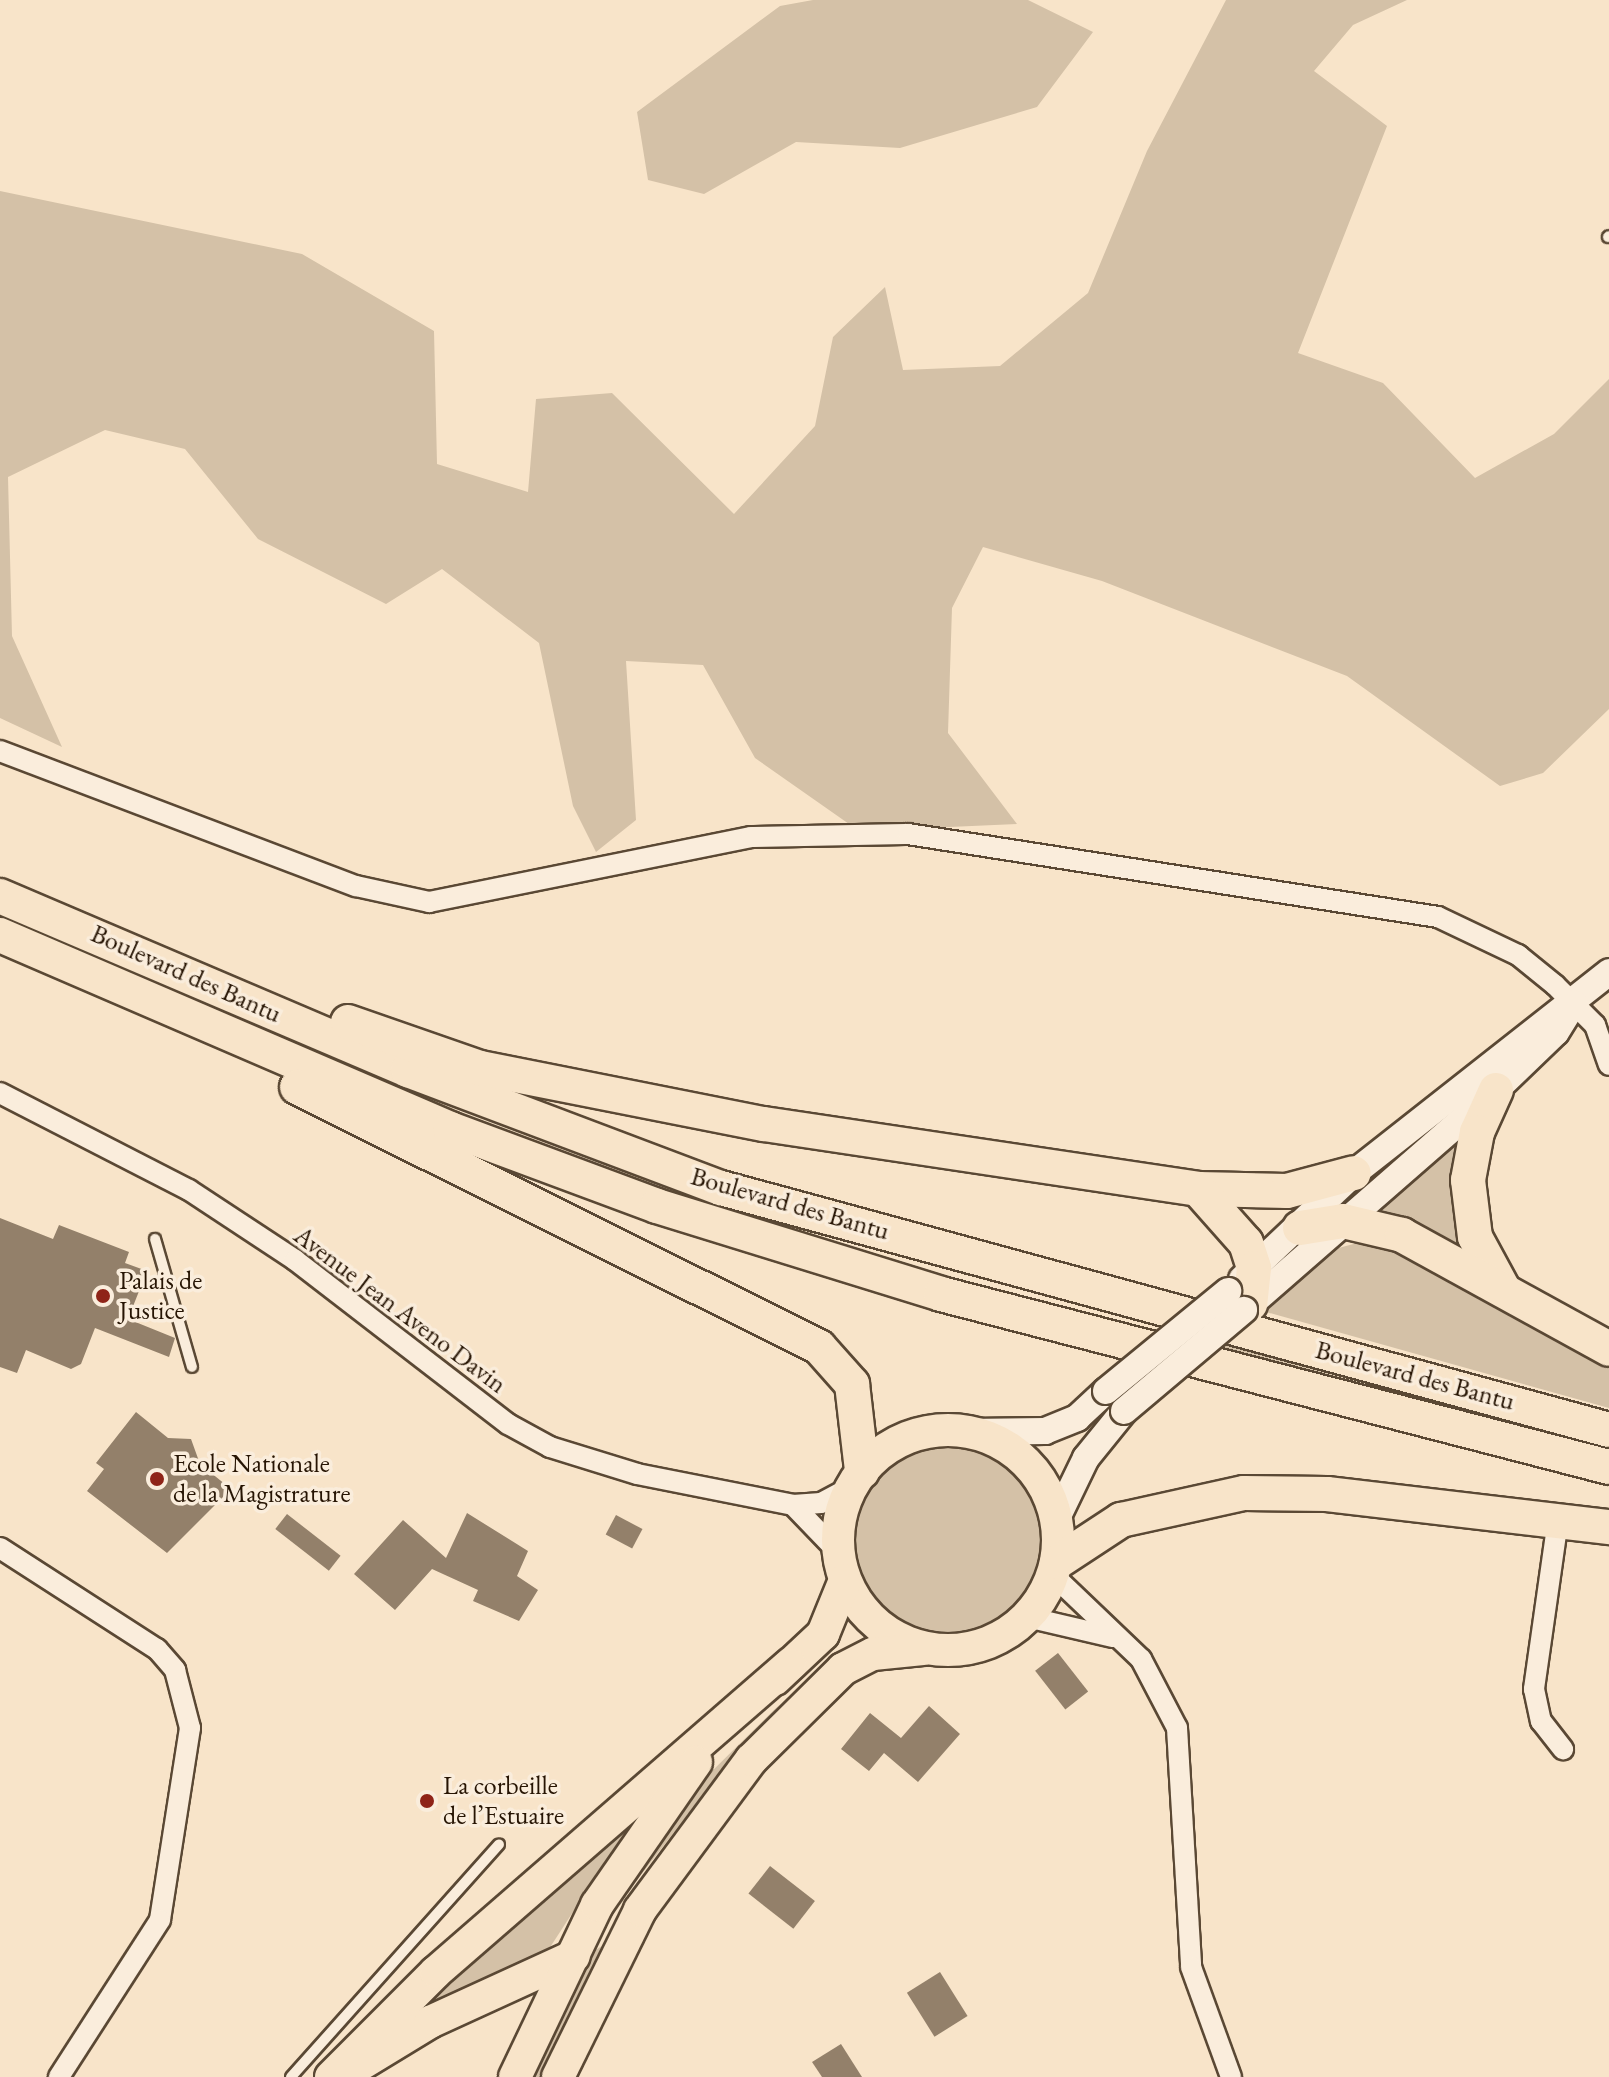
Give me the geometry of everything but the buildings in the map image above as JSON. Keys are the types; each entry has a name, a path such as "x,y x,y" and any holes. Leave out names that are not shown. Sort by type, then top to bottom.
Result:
{"highway":[{"name":"Boulevard des Bantu","path":"0,896 112,940 408,1070 721,1188 1609,1430"},
{"name":"Boulevard des Bantu","path":"0,937 450,1129 657,1206 941,1294 1609,1467"},
{"path":"0,937 819,1347 852,1384 856,1479"},
{"path":"112,940 480,1068 666,1109 1198,1189 1287,1191 1354,1173"},
{"path":"1496,1090 1469,1159 1468,1198 1481,1254 1504,1290"},
{"path":"1198,1189 1246,1243 1254,1268 1241,1302"},
{"path":"1300,1228 1343,1221 1402,1235 1609,1349"},
{"path":"1055,1569 1121,1520 1244,1493 1313,1493 1609,1527"}],"main road":[{"path":"331,2077 436,1972 823,1634 842,1566 856,1479 917,1434 968,1432 1026,1462 1057,1518 1055,1569 1027,1617 991,1641 873,1654 843,1669 799,1705 727,1788 640,1910 558,2077"},
{"path":"842,1566 880,1626 934,1649"},
{"path":"515,2077 566,1962 656,1811 790,1664"},
{"path":"339,2077 430,2022 566,1962 622,1916 695,1815 727,1788"}],"street":[{"path":"0,751 392,897 462,900 751,837 908,834 1438,917 1518,955 1574,1003 1601,1034 1609,1065"},
{"path":"1254,1268 1300,1228 1354,1173 1541,1019 1574,1003 1609,972"},
{"path":"968,1432 1045,1431 1115,1401 1343,1221 1496,1090 1556,1032 1574,1003"},
{"name":"Avenue Jean Aveno Davin","path":"0,1093 189,1190 295,1260 498,1417 550,1447 649,1477 793,1505"},
{"path":"1057,1518 1115,1401"},
{"path":"793,1505 821,1503 856,1479"},
{"path":"793,1505 842,1566"},
{"path":"1558,1520 1534,1689 1541,1721 1563,1749"},
{"path":"0,1548 157,1649 175,1670 190,1728 174,1865 160,1920 59,2077"},
{"path":"1055,1569 1151,1672 1177,1728 1191,1967 1231,2077"},
{"path":"1027,1617 1117,1638"}],"lane":[{"path":"155,1239 192,1367"},
{"path":"291,2077 499,1844"}],"shaded area":[{"path":"813,0 1028,0 1093,32 1037,107 900,148 796,142 704,194 648,180 637,112 780,6"},
{"path":"1226,0 1407,0 1353,25 1314,71 1387,126 1298,353 1383,383 1475,478 1554,434 1609,379 1609,709 1543,773 1500,786 1347,676 1102,581 983,547 952,608 948,733 1017,824 859,831 755,758 703,665 626,661 636,820 596,852 573,806 539,643 442,569 386,604 258,539 185,449 105,430 8,477 12,636 62,747 0,718 0,191 302,254 434,331 437,464 528,492 536,399 612,393 734,514 815,426 833,337 885,287 903,370 1000,366 1088,293 1147,151"},
{"path":"1466,1130 1477,1265 1372,1214"},
{"path":"1376,1238 1609,1362 1609,1408 1266,1312 1331,1250"},
{"path":"1222,1334 1609,1442 1609,1457 1206,1347"},
{"path":"948,1446 984,1453 1015,1474 1036,1505 1043,1541 1036,1577 1015,1608 984,1629 948,1636 912,1629 881,1608 860,1577 853,1541 860,1505 881,1474 912,1453"},
{"path":"780,1704 722,1770 610,1915 704,1779"},
{"path":"630,1824 547,1952 398,2021"},
{"path":"602,1946 544,2077 533,2077 584,1957"}],"place":[{"name":"Palais de Justice","path":"103,1296"},
{"name":"Ecole Nationale de la Magistrature","path":"157,1479"},
{"name":"La corbeille de l’Estuaire","path":"427,1801"}]}
